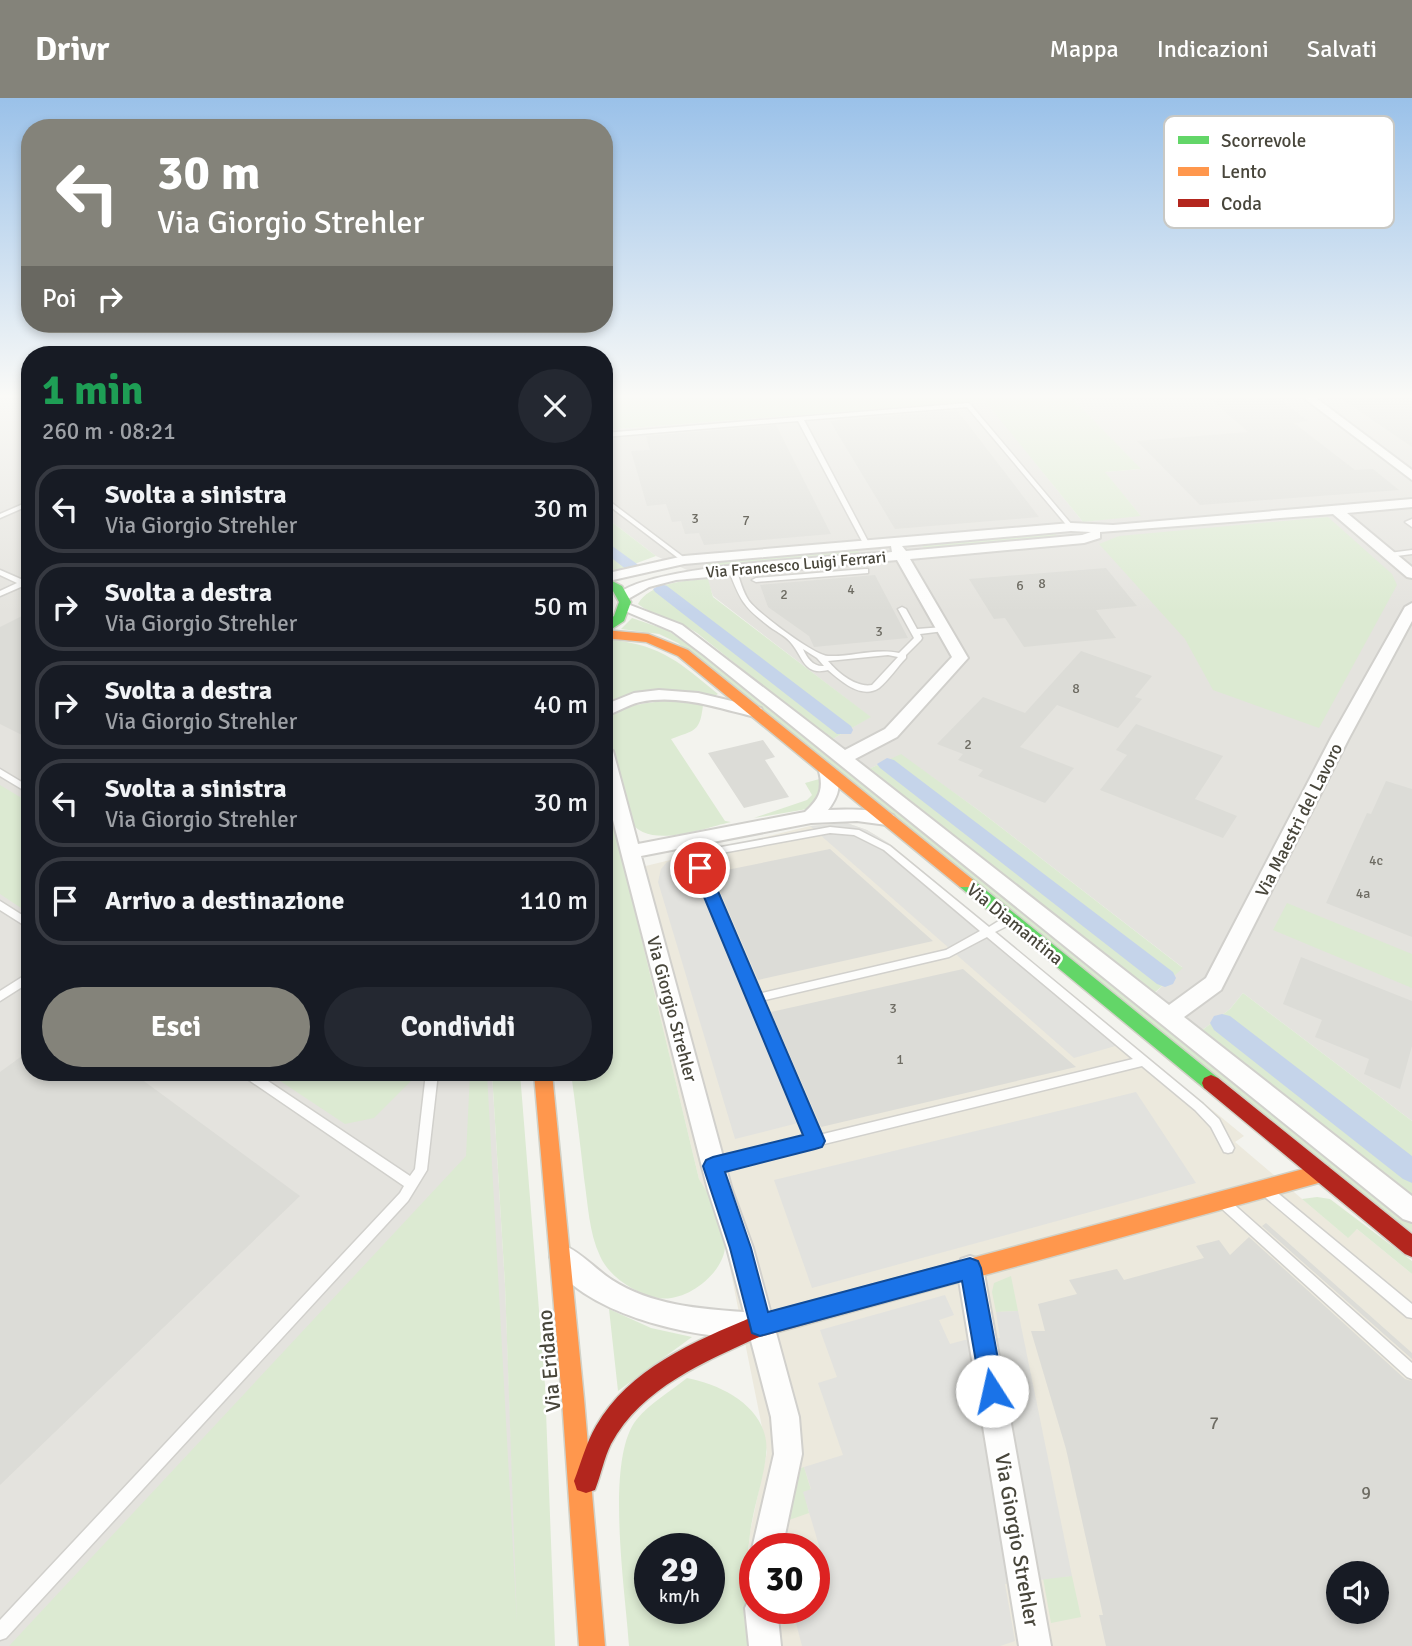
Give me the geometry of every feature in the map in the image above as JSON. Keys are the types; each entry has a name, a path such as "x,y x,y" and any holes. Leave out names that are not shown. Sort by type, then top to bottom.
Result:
{"street":[{"name":"Via Francesco Luigi Ferrari","path":"624,602 652,582 690,575 845,567 898,549 1071,527 1113,529 1412,503"},
{"path":"1335,509 1412,574"},
{"name":"Via Francesco Luigi Ferrari","path":"613,577 684,560 867,544 898,549 1084,539 1113,529"},
{"path":"811,817 831,797 836,764 891,733 960,659 898,549"},
{"name":"Via Francesco Luigi Ferrari","path":"684,560 690,575"},
{"path":"613,585 618,589 624,602 620,618 613,624"},
{"name":"Via Diamantina","path":"624,602 687,635 836,764 1168,1017 1412,1211"},
{"name":"Via Maestri del Lavoro","path":"1168,1017 1214,984 1340,738 1412,607"},
{"name":"Via Diamantina","path":"613,633 672,647 756,712 836,764 887,819 1412,1247"},
{"path":"613,707 620,703 677,695 721,702 756,712"},
{"name":"Via Giorgio Strehler","path":"613,786 713,1166 740,1248 785,1417 788,1454 771,1533"},
{"path":"630,852 811,817 832,815 887,819"},
{"name":"Via Eridano","path":"544,1081 592,1646"},
{"path":"581,1493 603,1436 624,1406 643,1386 669,1368 760,1325 1322,1173"},
{"path":"560,1254 598,1287 643,1310 694,1321 760,1325"},
{"name":"Via Giorgio Strehler","path":"970,1268 1035,1646"},
{"path":"763,1624 765,1646"}],"lane":[{"path":"826,467 867,544"},
{"path":"1021,467 1071,527"},
{"path":"613,506 684,560"},
{"path":"0,516 21,507"},
{"path":"1389,555 1412,552"},
{"path":"756,580 845,567 864,571"},
{"path":"733,571 744,599 753,610 795,642 824,659 829,667 858,688 869,689 902,660 901,655"},
{"path":"0,572 21,580"},
{"path":"0,594 21,584"},
{"path":"824,659 887,653 901,655 916,643 915,632 902,608"},
{"path":"915,632 944,629"},
{"path":"795,642 802,657 811,666 819,670 829,667"},
{"path":"0,772 21,785"},
{"path":"815,1141 694,855 820,830 856,832 887,848 1215,1123 1228,1148"},
{"path":"0,905 21,919"},
{"path":"754,999 949,953 1010,920"},
{"path":"0,997 21,982"},
{"path":"713,1166 1143,1061"},
{"path":"259,1081 412,1184"},
{"path":"0,1632 394,1207 412,1184 421,1170 431,1081"},
{"path":"1264,1189 1412,1312"},
{"path":"1221,1201 1412,1372"}],"shaded area":[{"path":"0,467 21,467 21,1081 492,1081 505,1285 519,1646 0,1646"},
{"path":"613,467 1039,467 1083,522 1140,515 1104,472 1140,469 1138,467 1412,467 1412,1121 1243,993 1230,1009 1201,1031 1154,994 1182,967 981,812 901,755 869,769 831,740 870,717 713,596 707,579 656,556 613,523"},
{"path":"847,823 867,830 890,844 1244,1136 1235,1142 1347,1237 1357,1229 1412,1274 1412,1646 750,1646 747,1624 830,1624 830,1533 750,1533 767,1452 721,1223 699,1179 625,871 810,826"},
{"path":"847,823 867,830 890,844 1129,1042 1074,1058 810,826"},
{"path":"690,856 798,1123 735,1139 658,882 661,869 667,862"},
{"path":"1136,1092 1196,1183 812,1288 774,1180"},
{"path":"945,1295 954,1315 939,1320 950,1344 965,1340 1000,1338 996,1312 1018,1311 1072,1576 1005,1584 1015,1641 1000,1646 802,1646 796,1624 830,1624 830,1533 815,1533 803,1492 811,1489 804,1467 843,1455 818,1383 837,1377 820,1330"}],"green space":[{"path":"1039,467 1141,469 1105,472 1141,516 1083,522"},
{"path":"1328,517 1392,574 1397,585 1319,728 1213,690 1185,639 1099,544 1119,536"},
{"path":"613,523 656,556 613,570"},
{"path":"1053,531 1060,540 926,552 920,542"},
{"path":"856,547 862,558 708,572 704,561"},
{"path":"708,579 713,597 871,717 831,740 697,633 638,604 643,597 659,587"},
{"path":"632,618 667,630 706,657 1412,1223 1412,1236 678,643 659,634 621,629"},
{"path":"613,640 645,647 670,658 718,694 713,697 673,691 643,693 613,701"},
{"path":"685,699 703,705 695,729 671,739 725,821 731,822 661,836 636,828 628,818 613,759 613,713 627,707"},
{"path":"901,754 981,812 1183,968 1153,994 869,769"},
{"path":"823,778 828,786 813,808 754,818 807,800 812,795 805,783"},
{"path":"0,785 21,798 21,908 0,894"},
{"path":"613,820 699,1179 717,1212 723,1230 725,1248 717,1268 700,1285 679,1296 658,1298 632,1288 610,1271 600,1256 593,1238 572,1081 613,1081"},
{"path":"1287,903 1412,954 1412,988 1273,930"},
{"path":"1243,993 1412,1121 1412,1197 1201,1031 1230,1009"},
{"path":"280,1081 411,1081 374,1118 345,1124"},
{"path":"470,1081 487,1081 517,1623 505,1285 492,1081 521,1081 545,1385 555,1646 9,1646 466,1156"},
{"path":"1302,1199 1330,1199 1412,1261 1412,1274 1357,1229 1348,1238"},
{"path":"1011,1276 1018,1311 996,1312 992,1292 994,1283"},
{"path":"609,1309 651,1328 692,1337 618,1391"},
{"path":"687,1378 701,1381 743,1402 761,1425 766,1440 765,1466 750,1533 739,1533 739,1624 748,1624 750,1646 629,1646 620,1528 621,1464 627,1438 637,1419 654,1402"},
{"path":"804,1467 811,1490 804,1492 809,1513 789,1520 799,1469"},
{"path":"1072,1576 1081,1617 1051,1623 1043,1578"}],"building":[{"path":"636,467 797,467 831,534 704,545 699,533 685,534 681,521 672,522 666,504 647,506"},
{"path":"858,467 1001,467 1039,517 895,529"},
{"path":"1163,467 1373,469 1399,490 1200,505"},
{"path":"1106,568 1137,606 1096,610 1116,638 1024,647 1005,618 994,619 969,579"},
{"path":"875,575 908,638 814,647 809,636 768,607 760,585"},
{"path":"21,616 21,734 0,724 0,627"},
{"path":"1081,651 1152,676 1135,697 1142,699 1118,728 1057,705 1020,747 1074,768 1045,803 978,776 983,770 958,760 963,754 937,744 983,697 1025,713"},
{"path":"1136,724 1223,756 1195,799 1237,816 1223,838 1100,790 1127,755 1116,750"},
{"path":"763,740 775,757 765,760 789,797 744,808 708,753"},
{"path":"1386,781 1412,789 1412,937 1326,903 1367,813 1371,814"},
{"path":"830,849 933,941 758,980 712,873"},
{"path":"1301,957 1412,1001 1412,1046 1400,1089 1364,1074 1369,1059 1315,1037 1322,1020 1283,1004"},
{"path":"963,969 1076,1067 821,1127 771,1012"},
{"path":"21,1057 21,1081 144,1081 300,1196 0,1485 0,1072"},
{"path":"1266,1223 1412,1353 1412,1359 1262,1226"},
{"path":"1249,1237 1405,1379 1412,1381 1412,1646 1106,1646 1099,1615 1103,1615 1066,1449 1031,1331 1045,1331 1038,1304 1077,1294 1069,1280 1117,1269 1124,1280 1204,1258 1196,1246 1219,1240 1230,1255"}],"waterway":[{"path":"613,552 632,567"},
{"path":"661,589 844,730"},
{"path":"887,764 1165,978"},
{"path":"1222,1023 1412,1171"}],"traffic: fast":[{"path":"613,586 618,589 625,602 620,618 613,623"},
{"path":"966,883 1211,1083"}],"traffic: slow":[{"path":"613,635 648,638 683,653 966,883"},
{"path":"544,1081 592,1646"},
{"path":"753,1328 1322,1173"}],"traffic: jam":[{"path":"1211,1083 1412,1247"},
{"path":"586,1481 603,1436 632,1398 649,1383 689,1358 753,1328"}],"route":[{"path":"700,868 815,1141 713,1166 740,1248 760,1325 970,1268 992,1391"}]}
